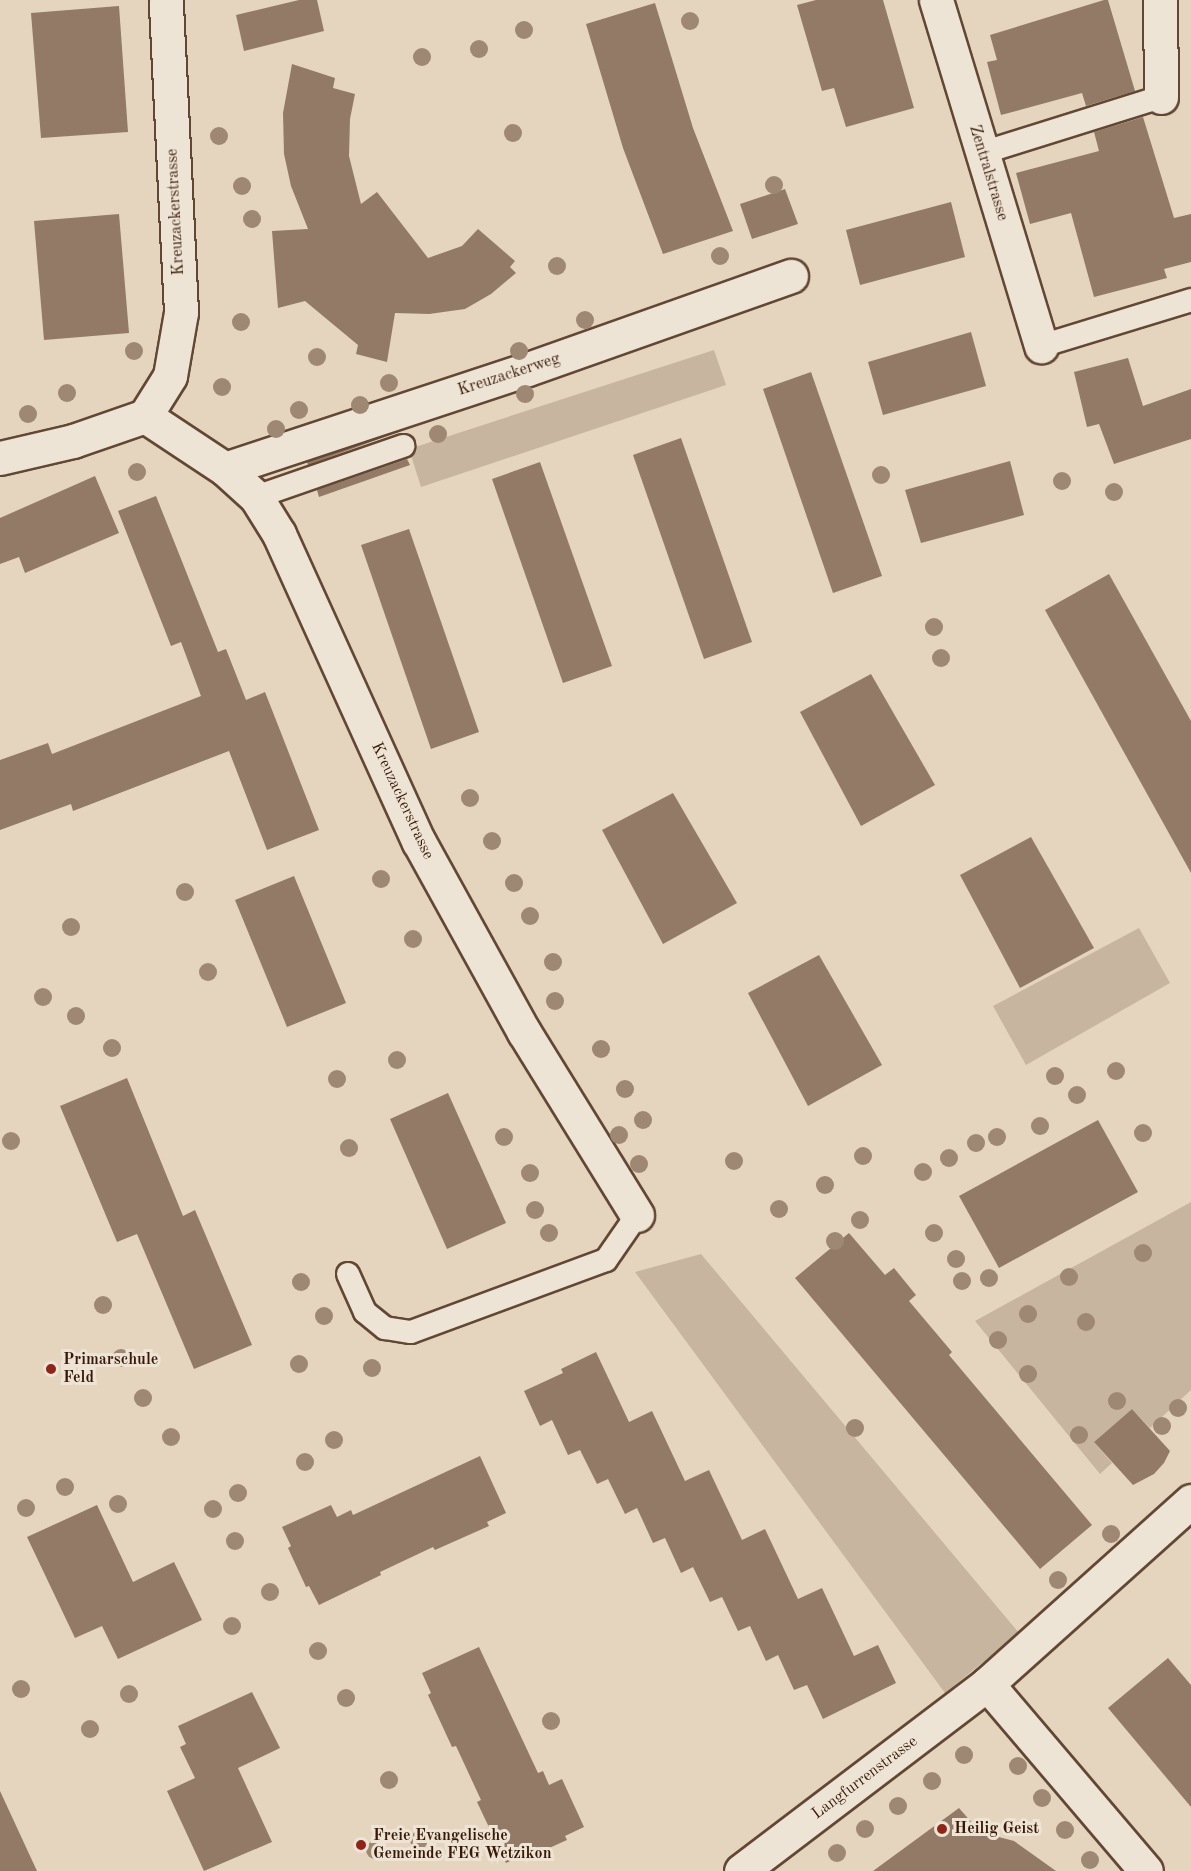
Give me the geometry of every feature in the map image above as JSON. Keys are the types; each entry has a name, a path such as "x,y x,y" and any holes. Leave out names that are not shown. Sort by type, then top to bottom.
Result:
{"street":[{"name":"Kreuzackerstrasse","path":"166,0 181,312 170,376 145,416 225,469 256,497 279,534 419,842 524,1032 637,1215"},
{"name":"Zentralstrasse","path":"936,0 1041,346"},
{"path":"1160,0 1161,97"},
{"name":"Kreuzackerweg","path":"225,469 570,355 791,276"},
{"path":"0,458 73,441 145,416"},
{"name":"Langfurrenstrasse","path":"741,1871 987,1684 1191,1502"},
{"path":"987,1684 1146,1871"}],"lane":[{"path":"982,153 1161,97"},
{"path":"1041,346 1191,300"},
{"path":"256,497 403,446"},
{"path":"348,1274 365,1312 386,1328 411,1332 606,1260 637,1215"}],"shaded area":[{"path":"714,350 726,385 421,487 409,449"},
{"path":"1139,928 1170,983 1026,1065 993,1006"},
{"path":"1191,1202 1191,1390 1150,1428 1132,1409 1094,1442 1112,1463 1100,1474 975,1321"},
{"path":"701,1254 1019,1633 945,1693 635,1272"}],"building":[{"path":"299,0 317,0 324,31 244,51 236,15"},
{"path":"816,0 883,0 914,108 846,127 834,88 822,91 797,5"},
{"path":"1108,0 1135,91 1086,106 1082,93 1001,115 987,62 997,60 990,35"},
{"path":"655,3 693,128 733,231 663,254 623,148 586,24"},
{"path":"119,6 128,132 41,138 31,13"},
{"path":"292,64 335,78 333,88 355,94 350,119 349,156 361,204 377,192 428,258 462,246 478,229 515,261 510,267 516,273 491,294 465,309 429,314 395,313 387,362 356,354 358,345 305,301 278,308 272,231 308,229 291,186 284,154 283,113"},
{"path":"1143,117 1174,218 1191,214 1191,262 1164,269 1167,278 1094,297 1071,213 1030,224 1016,173 1099,151 1094,132"},
{"path":"785,189 798,224 752,239 740,204"},
{"path":"951,202 965,257 860,285 846,230"},
{"path":"119,214 129,333 44,340 34,221"},
{"path":"971,332 986,386 883,415 868,362"},
{"path":"1128,358 1143,406 1191,389 1191,439 1114,464 1099,424 1087,427 1074,372"},
{"path":"811,372 882,576 833,593 763,389"},
{"path":"398,432 308,465 307,462"},
{"path":"681,438 752,642 704,659 633,455"},
{"path":"407,459 410,465 319,497 317,490"},
{"path":"1010,461 1024,515 921,543 905,490"},
{"path":"540,462 612,666 563,683 492,479"},
{"path":"95,476 119,533 25,573 19,557 0,564 0,518"},
{"path":"156,496 218,652 226,649 246,700 265,692 319,830 267,850 229,751 73,811 71,804 0,830 0,760 48,743 52,754 201,696 181,642 171,646 118,511"},
{"path":"409,529 479,732 431,749 361,545"},
{"path":"1109,574 1191,721 1191,873 1045,610"},
{"path":"871,674 935,785 861,826 800,712"},
{"path":"673,793 737,903 663,944 602,830"},
{"path":"1031,837 1094,948 1020,988 960,875"},
{"path":"294,876 346,1003 287,1027 235,900"},
{"path":"819,955 882,1065 808,1106 748,993"},
{"path":"127,1078 183,1216 195,1210 252,1345 194,1369 137,1234 117,1242 60,1106"},
{"path":"448,1093 506,1223 447,1249 390,1119"},
{"path":"1098,1120 1138,1192 999,1268 959,1196"},
{"path":"849,1233 885,1275 894,1268 916,1295 909,1301 952,1352 949,1355 1092,1525 1040,1569 795,1278"},
{"path":"596,1352 629,1422 652,1411 685,1481 709,1470 742,1540 765,1529 798,1599 822,1588 854,1656 878,1645 896,1683 823,1719 807,1685 794,1690 778,1655 766,1661 750,1626 738,1631 722,1597 710,1602 693,1567 681,1573 665,1538 653,1543 637,1508 625,1514 608,1479 597,1484 580,1450 568,1455 552,1420 540,1426 524,1391 563,1373 561,1369"},
{"path":"1132,1409 1170,1451 1164,1463 1154,1474 1133,1485 1094,1442"},
{"path":"480,1456 506,1513 487,1522 489,1526 435,1550 433,1547 319,1605 309,1586 306,1587 288,1548 291,1546 282,1527 331,1505 337,1517 351,1510 353,1515"},
{"path":"97,1505 133,1582 174,1562 202,1620 118,1659 102,1626 75,1638 27,1537"},
{"path":"479,1647 538,1773 543,1771 549,1785 562,1779 584,1827 565,1836 567,1840 527,1858 526,1854 506,1863 477,1802 481,1800 456,1746 452,1747 428,1695 431,1693 422,1673"},
{"path":"1168,1658 1191,1685 1191,1807 1108,1708"},
{"path":"252,1692 280,1748 238,1768 272,1842 204,1871 167,1791 195,1778 180,1747 186,1744 178,1726"},
{"path":"0,1791 37,1871 0,1871"},
{"path":"959,1808 980,1832 1014,1841 1056,1871 873,1871"}],"place":[{"name":"Primarschule Feld","path":"51,1369"},
{"name":"Heilig Geist","path":"942,1829"},
{"name":"Freie Evangelische Gemeinde FEG Wetzikon","path":"361,1845"}]}
